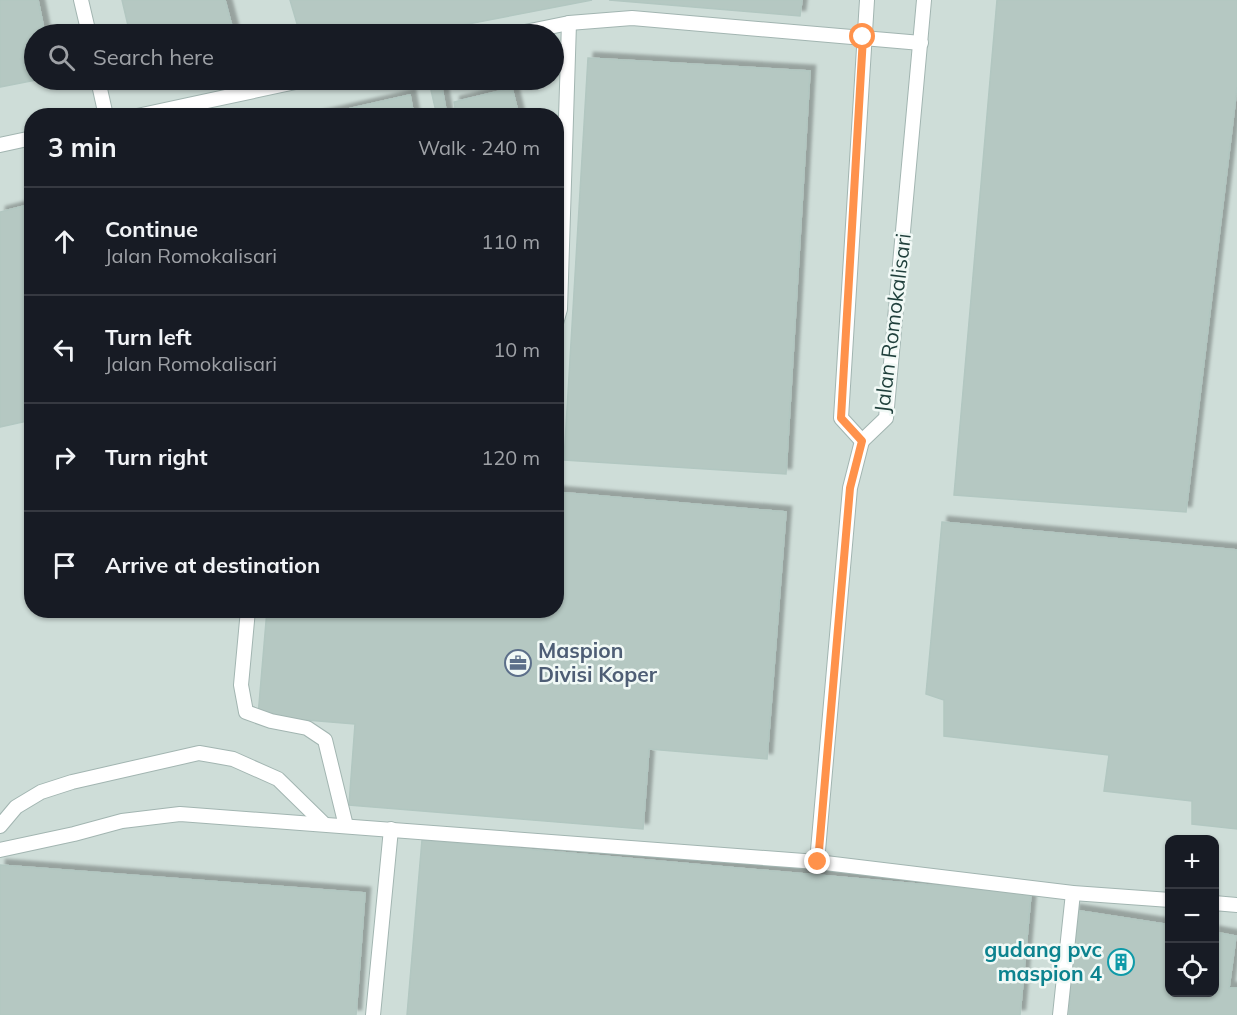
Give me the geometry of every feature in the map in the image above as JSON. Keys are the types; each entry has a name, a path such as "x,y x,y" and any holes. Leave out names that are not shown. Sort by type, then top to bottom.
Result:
{"lane":[{"path":"81,0 87,24"},
{"name":"Jalan Romokalisari","path":"867,0 841,418 862,441 886,418 924,0"},
{"path":"564,24 632,18 921,43"},
{"path":"564,182 569,23"},
{"path":"100,90 104,108"},
{"path":"174,108 258,90"},
{"path":"0,145 24,140"},
{"path":"818,862 850,488 862,441"},
{"path":"247,618 241,685 246,712 272,721 307,728 325,740 346,826"},
{"path":"0,826 16,807 42,792 72,782 199,753 233,759 278,779 324,824"},
{"path":"0,850 122,821 180,814 818,862 1072,893 1165,900"},
{"path":"373,1015 391,829"},
{"path":"1060,1015 1072,893"},
{"path":"1219,903 1237,904"}],"shaded area":[{"path":"0,0 1237,0 1237,1015 0,1015"}],"building":[{"path":"0,0 38,0 43,24 24,24 24,82 0,87"},
{"path":"122,0 225,0 231,24 128,24"},
{"path":"290,0 592,0 468,24 297,24"},
{"path":"609,0 802,0 800,16"},
{"path":"997,0 1237,0 1237,87 1186,512 954,495"},
{"path":"588,58 810,71 786,474 564,460"},
{"path":"431,90 442,90 446,108 435,108"},
{"path":"512,90 517,108 455,108 454,102"},
{"path":"410,95 412,108 352,108"},
{"path":"24,206 24,422 0,427 0,212"},
{"name":"Maspion Divisi Koper","path":"564,493 786,512 767,759 649,749 643,829 349,805 355,724 258,716 266,618 564,618"},
{"path":"942,522 1237,550 1237,829 1192,824 1192,801 1104,791 1109,755 944,736 944,700 926,694"},
{"path":"422,840 1031,894 1020,1015 407,1015"},
{"path":"0,865 365,893 356,1015 0,1015"},
{"name":"gudang pvc maspion 4","path":"1074,910 1165,924 1165,997 1219,997 1219,933 1236,936 1229,988 1237,988 1237,1015 1069,1015"}],"place":[{"name":"Maspion Divisi Koper","path":"518,663"},
{"name":"gudang pvc maspion 4","path":"1121,962"}],"route":[{"path":"818,862 850,488 862,441 841,418 863,37"}]}
